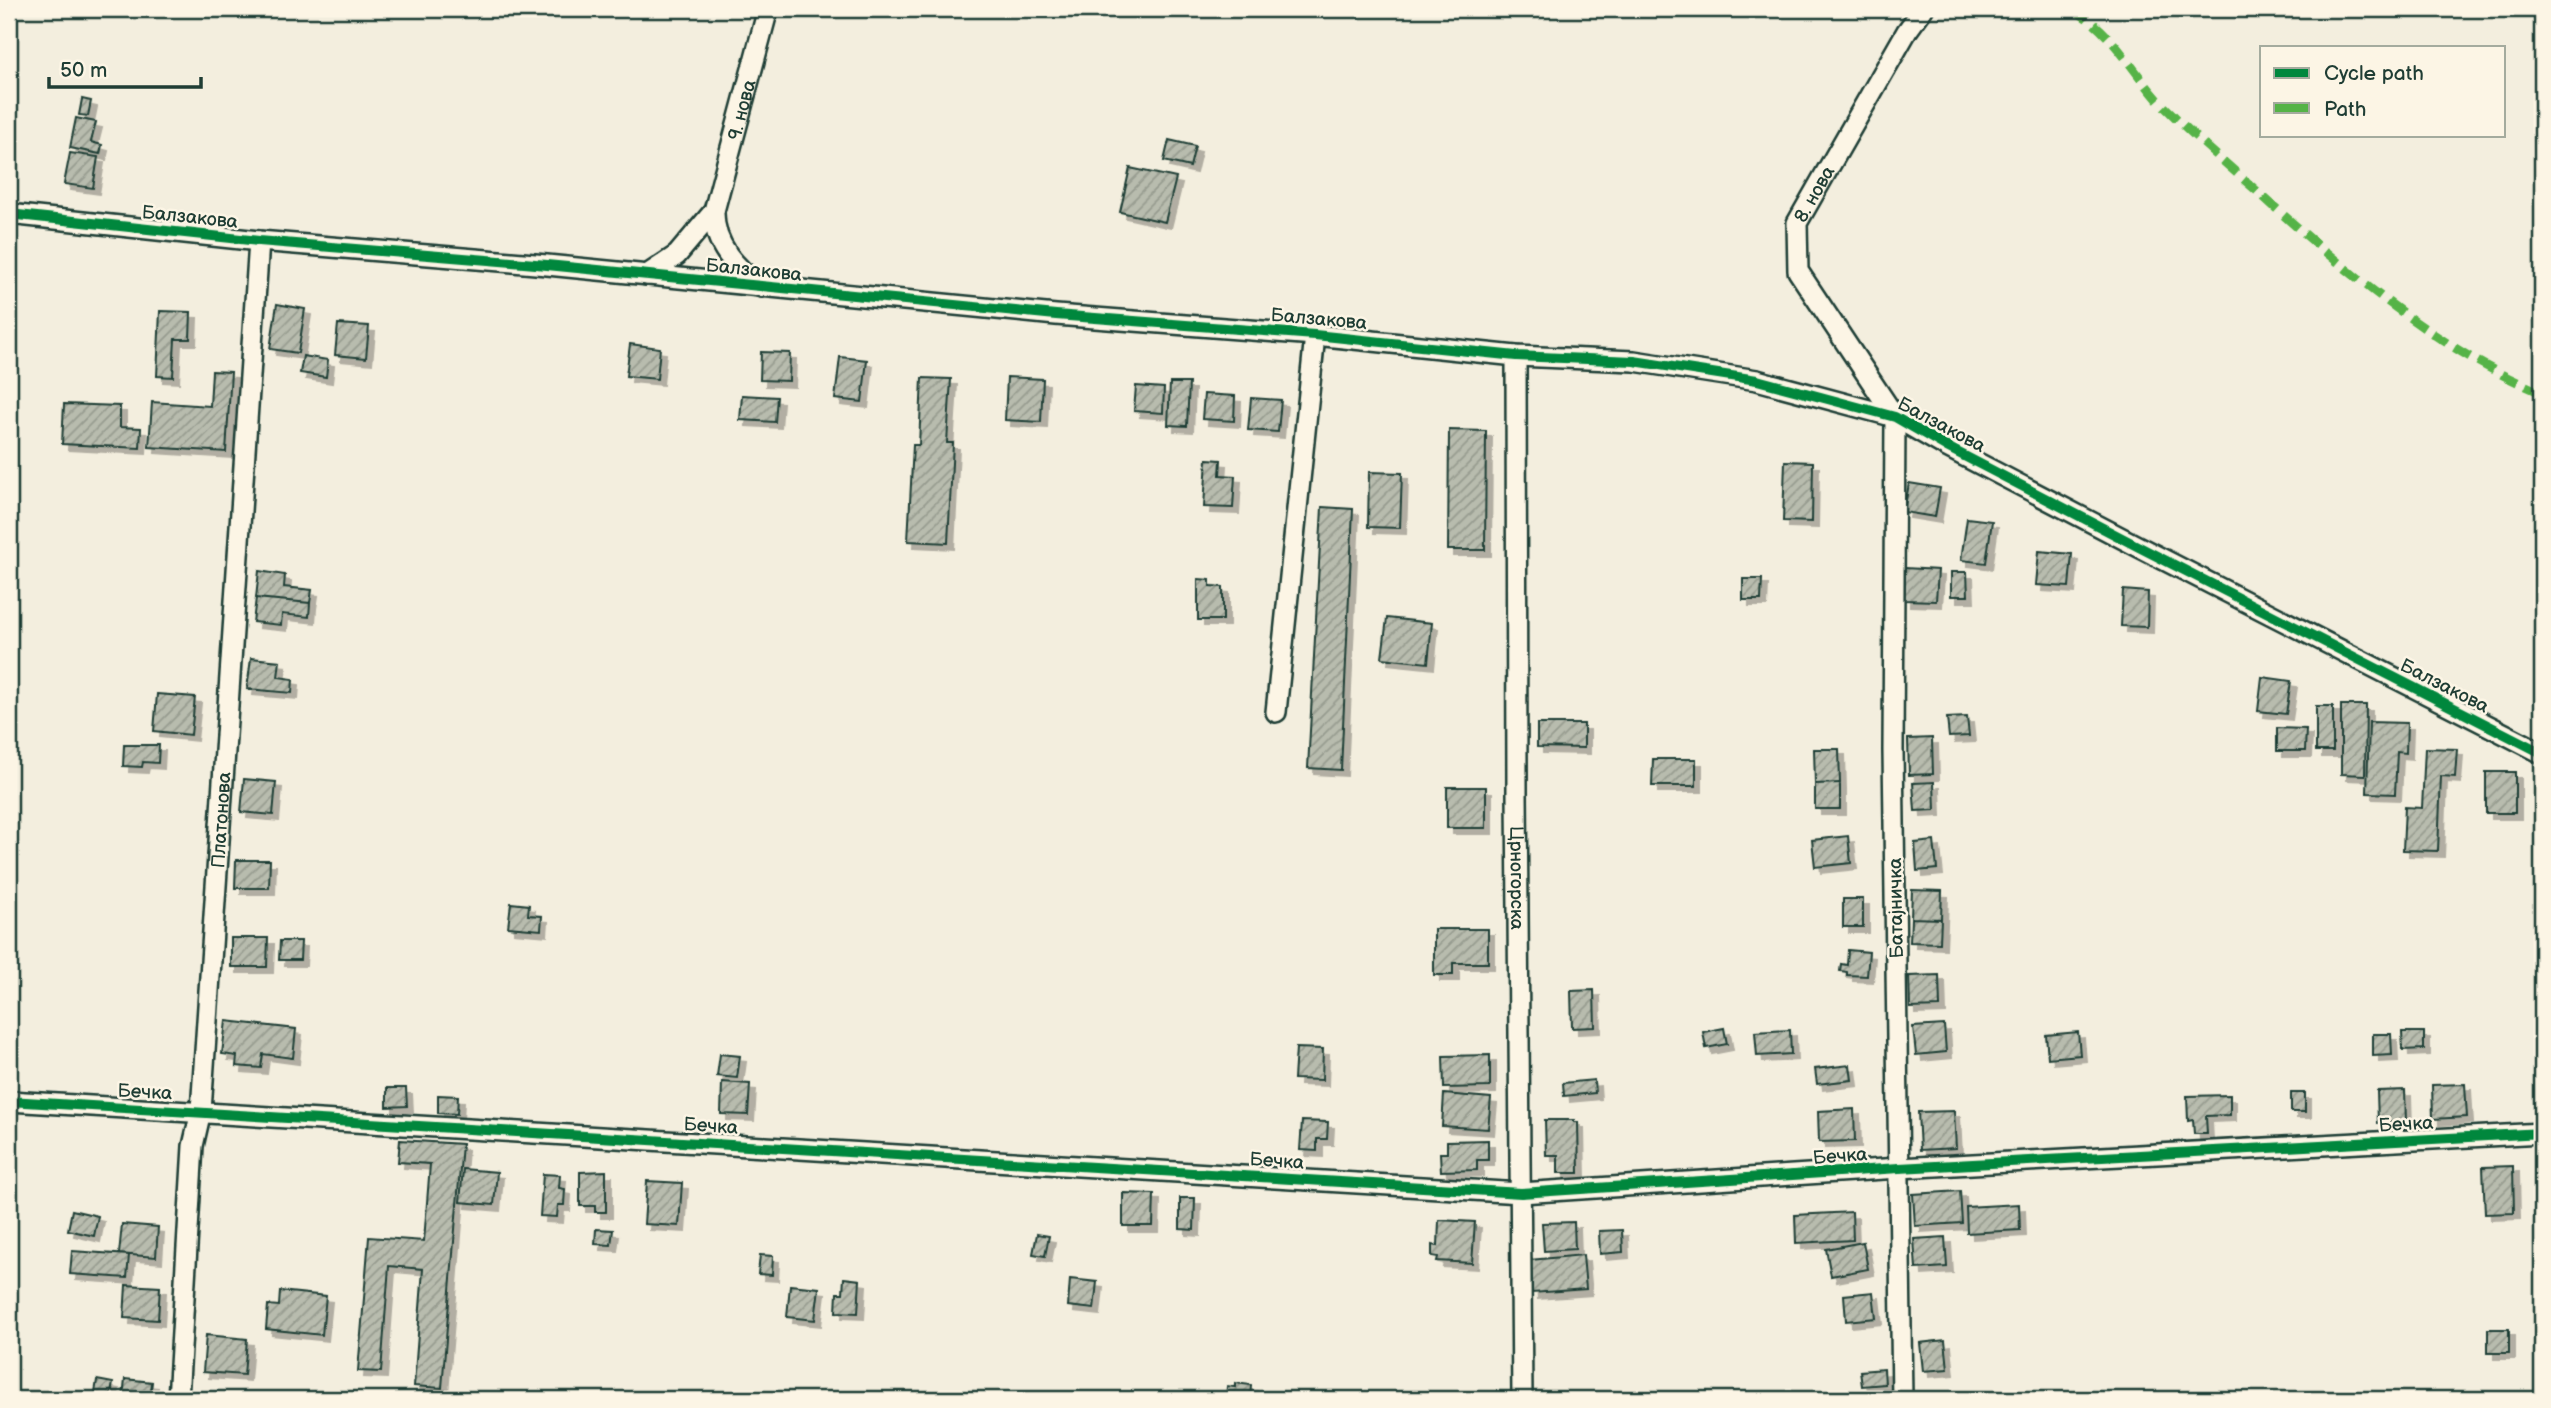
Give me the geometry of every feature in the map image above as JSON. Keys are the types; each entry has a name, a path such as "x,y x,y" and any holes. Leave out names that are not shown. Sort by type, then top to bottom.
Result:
{"street":[{"name":"9. нова","path":"761,287 741,272 728,257 714,224 715,211 768,9"},
{"name":"8. нова","path":"1895,417 1798,271 1797,223 1907,31 1923,9"},
{"name":"9. нова","path":"647,275 677,255 715,211"},
{"name":"Балзакова","path":"9,214 259,241 1056,315 1315,334 1516,356 1634,361 1757,380 1895,417 2139,547 2542,753"},
{"name":"Платонова","path":"178,1399 192,1146 201,1111 259,241"},
{"path":"1276,712 1315,334"},
{"name":"Црногорска","path":"1516,356 1522,1399"},
{"name":"Батајничка","path":"1895,417 1893,750 1902,1399"},
{"name":"Бечка","path":"9,1101 1521,1193 1899,1168 2542,1133"}],"building":[{"path":"82,99 91,101 88,116 79,115"},
{"path":"76,118 96,122 91,142 102,145 100,154 70,148"},
{"path":"1169,140 1195,146 1190,167 1164,161"},
{"path":"70,153 98,157 93,188 64,184"},
{"path":"1130,168 1176,178 1165,222 1120,212"},
{"path":"277,304 305,309 298,353 270,349"},
{"path":"160,311 191,312 190,339 175,339 173,377 157,376"},
{"path":"338,324 369,326 366,358 335,355"},
{"path":"630,344 660,348 657,379 626,376"},
{"path":"761,352 790,353 789,381 760,380"},
{"path":"303,356 328,360 326,377 300,373"},
{"path":"840,357 867,360 862,402 835,399"},
{"path":"212,371 231,372 226,452 149,447 152,402 210,406"},
{"path":"1007,377 1043,379 1041,422 1005,420"},
{"path":"922,378 951,379 947,443 953,443 948,543 908,541 913,445 919,445"},
{"path":"1170,383 1189,383 1187,426 1168,425"},
{"path":"1136,386 1164,388 1163,413 1134,411"},
{"path":"1204,394 1235,396 1234,421 1202,419"},
{"path":"742,395 777,397 775,422 740,420"},
{"path":"1251,398 1281,400 1278,432 1248,430"},
{"path":"64,404 120,406 120,427 141,428 140,448 62,444"},
{"path":"1449,430 1486,431 1485,550 1448,550"},
{"path":"1207,459 1221,460 1220,475 1235,476 1233,508 1204,507"},
{"path":"1785,461 1813,462 1812,522 1783,521"},
{"path":"1369,472 1402,473 1400,528 1368,527"},
{"path":"1909,483 1940,488 1935,517 1904,512"},
{"path":"1322,507 1353,509 1341,770 1308,768"},
{"path":"1967,518 1992,521 1986,563 1961,560"},
{"path":"2039,551 2072,554 2069,587 2036,585"},
{"path":"1905,568 1938,570 1936,601 1904,600"},
{"path":"259,571 285,575 284,587 312,590 310,603 256,598"},
{"path":"1951,572 1967,572 1968,596 1951,596"},
{"path":"1198,579 1210,580 1210,586 1223,587 1223,620 1198,620"},
{"path":"1743,579 1762,579 1761,600 1743,600"},
{"path":"2123,590 2148,592 2147,627 2121,626"},
{"path":"256,598 310,603 309,617 282,614 281,625 253,622"},
{"path":"1387,618 1432,623 1428,663 1382,658"},
{"path":"251,658 280,661 278,677 293,679 292,693 247,689"},
{"path":"2262,677 2291,681 2286,714 2258,711"},
{"path":"157,694 195,697 191,735 154,731"},
{"path":"2341,705 2366,705 2365,775 2341,774"},
{"path":"2316,706 2333,706 2333,751 2316,751"},
{"path":"1967,717 1969,736 1949,737 1947,718"},
{"path":"2369,722 2407,723 2406,753 2397,752 2395,794 2367,793"},
{"path":"1537,724 1584,724 1584,748 1537,747"},
{"path":"2277,728 2306,729 2305,751 2277,751"},
{"path":"1932,738 1933,774 1909,775 1908,739"},
{"path":"124,745 159,745 158,763 143,762 142,767 123,766"},
{"path":"2425,748 2457,749 2455,777 2441,776 2438,851 2403,850 2405,807 2422,808"},
{"path":"1814,749 1839,749 1840,783 1815,784"},
{"path":"1653,759 1696,759 1696,786 1652,786"},
{"path":"2486,772 2515,772 2515,813 2486,813"},
{"path":"244,779 276,782 273,815 241,812"},
{"path":"1934,782 1935,810 1915,811 1913,783"},
{"path":"1840,783 1840,809 1815,809 1815,784"},
{"path":"1447,787 1486,787 1486,828 1447,828"},
{"path":"2538,796 2542,796 2542,840 2537,840"},
{"path":"1848,836 1851,863 1815,867 1812,840"},
{"path":"1934,841 1937,869 1917,871 1915,843"},
{"path":"236,860 270,860 269,888 235,888"},
{"path":"1912,890 1942,891 1941,919 1911,918"},
{"path":"1843,899 1863,899 1863,927 1843,927"},
{"path":"511,903 529,905 528,915 542,916 541,930 508,927"},
{"path":"1911,918 1941,919 1940,943 1910,942"},
{"path":"1434,929 1488,929 1488,963 1453,963 1453,975 1434,975"},
{"path":"231,938 268,938 267,967 231,967"},
{"path":"280,941 301,941 300,960 279,960"},
{"path":"1848,950 1869,952 1867,976 1847,975 1847,972 1840,971 1841,964 1847,965"},
{"path":"1939,975 1940,1007 1910,1008 1909,976"},
{"path":"1594,990 1595,1027 1572,1028 1571,991"},
{"path":"226,1021 296,1029 293,1058 263,1054 261,1068 236,1066 237,1056 222,1054"},
{"path":"1944,1025 1946,1052 1916,1055 1913,1027"},
{"path":"1724,1028 1727,1044 1706,1048 1703,1032"},
{"path":"1790,1030 1791,1054 1757,1056 1755,1032"},
{"path":"2078,1032 2080,1055 2048,1058 2046,1035"},
{"path":"2402,1032 2424,1032 2424,1049 2403,1050"},
{"path":"2373,1034 2391,1034 2392,1055 2373,1056"},
{"path":"1296,1048 1323,1049 1322,1080 1294,1079"},
{"path":"720,1054 740,1056 737,1078 717,1076"},
{"path":"1490,1055 1490,1087 1444,1088 1443,1056"},
{"path":"1850,1065 1852,1080 1817,1084 1815,1069"},
{"path":"1594,1080 1595,1093 1564,1096 1563,1083"},
{"path":"722,1082 750,1084 748,1115 721,1114"},
{"path":"2465,1084 2467,1117 2433,1119 2432,1085"},
{"path":"387,1088 406,1088 407,1106 387,1107"},
{"path":"2405,1090 2406,1122 2378,1123 2377,1091"},
{"path":"2291,1093 2305,1093 2305,1112 2291,1112"},
{"path":"1444,1094 1491,1098 1488,1129 1442,1126"},
{"path":"438,1095 458,1096 457,1114 438,1113"},
{"path":"2230,1095 2230,1115 2206,1116 2207,1134 2194,1134 2193,1120 2188,1121 2187,1096"},
{"path":"1854,1109 1855,1141 1819,1142 1818,1111"},
{"path":"1954,1111 1956,1148 1920,1150 1918,1112"},
{"path":"1545,1120 1578,1122 1579,1173 1558,1173 1558,1155 1546,1155"},
{"path":"1302,1121 1328,1122 1327,1139 1317,1139 1317,1151 1300,1150"},
{"path":"400,1140 462,1144 442,1388 414,1386 423,1269 389,1266 381,1372 358,1371 369,1237 424,1241 430,1164 398,1162"},
{"path":"1488,1140 1488,1160 1477,1160 1477,1170 1441,1171 1440,1153 1447,1153 1447,1141"},
{"path":"2513,1166 2514,1213 2485,1214 2483,1167"},
{"path":"463,1169 497,1172 494,1205 460,1202"},
{"path":"606,1171 606,1212 595,1212 595,1206 580,1206 580,1172"},
{"path":"543,1174 560,1175 559,1188 565,1189 564,1205 558,1205 557,1217 540,1216"},
{"path":"647,1181 682,1183 679,1226 644,1224"},
{"path":"1960,1191 1962,1223 1915,1226 1913,1194"},
{"path":"1123,1193 1154,1194 1153,1226 1123,1226"},
{"path":"1180,1198 1195,1198 1194,1230 1180,1229"},
{"path":"2019,1204 2020,1230 1967,1233 1966,1207"},
{"path":"72,1210 98,1216 94,1236 68,1230"},
{"path":"1852,1212 1853,1240 1796,1243 1795,1215"},
{"path":"1439,1220 1475,1222 1472,1263 1437,1261 1438,1257 1432,1256 1432,1245 1438,1246"},
{"path":"1574,1222 1575,1249 1544,1251 1542,1223"},
{"path":"122,1224 158,1227 156,1257 119,1254"},
{"path":"596,1229 613,1230 611,1245 595,1244"},
{"path":"1622,1230 1623,1252 1600,1254 1599,1231"},
{"path":"1037,1234 1049,1236 1045,1256 1033,1254"},
{"path":"1945,1237 1947,1267 1916,1269 1914,1239"},
{"path":"1863,1242 1868,1269 1831,1276 1826,1249"},
{"path":"72,1251 129,1255 127,1278 70,1274"},
{"path":"760,1255 773,1256 772,1275 758,1274"},
{"path":"1583,1255 1586,1289 1532,1293 1530,1260"},
{"path":"844,1278 860,1280 858,1313 836,1312 837,1293 843,1293"},
{"path":"1070,1279 1097,1282 1094,1309 1068,1306"},
{"path":"126,1285 160,1287 158,1320 124,1318"},
{"path":"790,1285 819,1288 815,1320 787,1317"},
{"path":"280,1291 326,1296 322,1335 266,1329 268,1305 279,1306"},
{"path":"1873,1292 1876,1318 1846,1321 1844,1295"},
{"path":"2488,1329 2509,1329 2509,1353 2488,1353"},
{"path":"206,1335 247,1339 244,1375 203,1372"},
{"path":"1945,1340 1948,1369 1923,1371 1920,1343"},
{"path":"1884,1369 1885,1384 1862,1386 1860,1371"},
{"path":"125,1379 152,1382 150,1399 123,1399"},
{"path":"97,1380 113,1383 110,1399 94,1399"},
{"path":"1235,1383 1251,1385 1250,1399 1218,1399 1219,1396 1226,1397 1227,1386 1235,1387"}],"marked path":[{"path":"2072,9 2101,30 2158,99 2181,122 2356,277 2427,330 2465,354 2542,393"}],"cycle path":[{"path":"9,214 259,241 547,265 1056,315 1315,335 1516,356 1634,361 1757,380 1895,417 2139,547 2542,753"},
{"path":"9,1101 1521,1193 1899,1168 2542,1133"}]}
